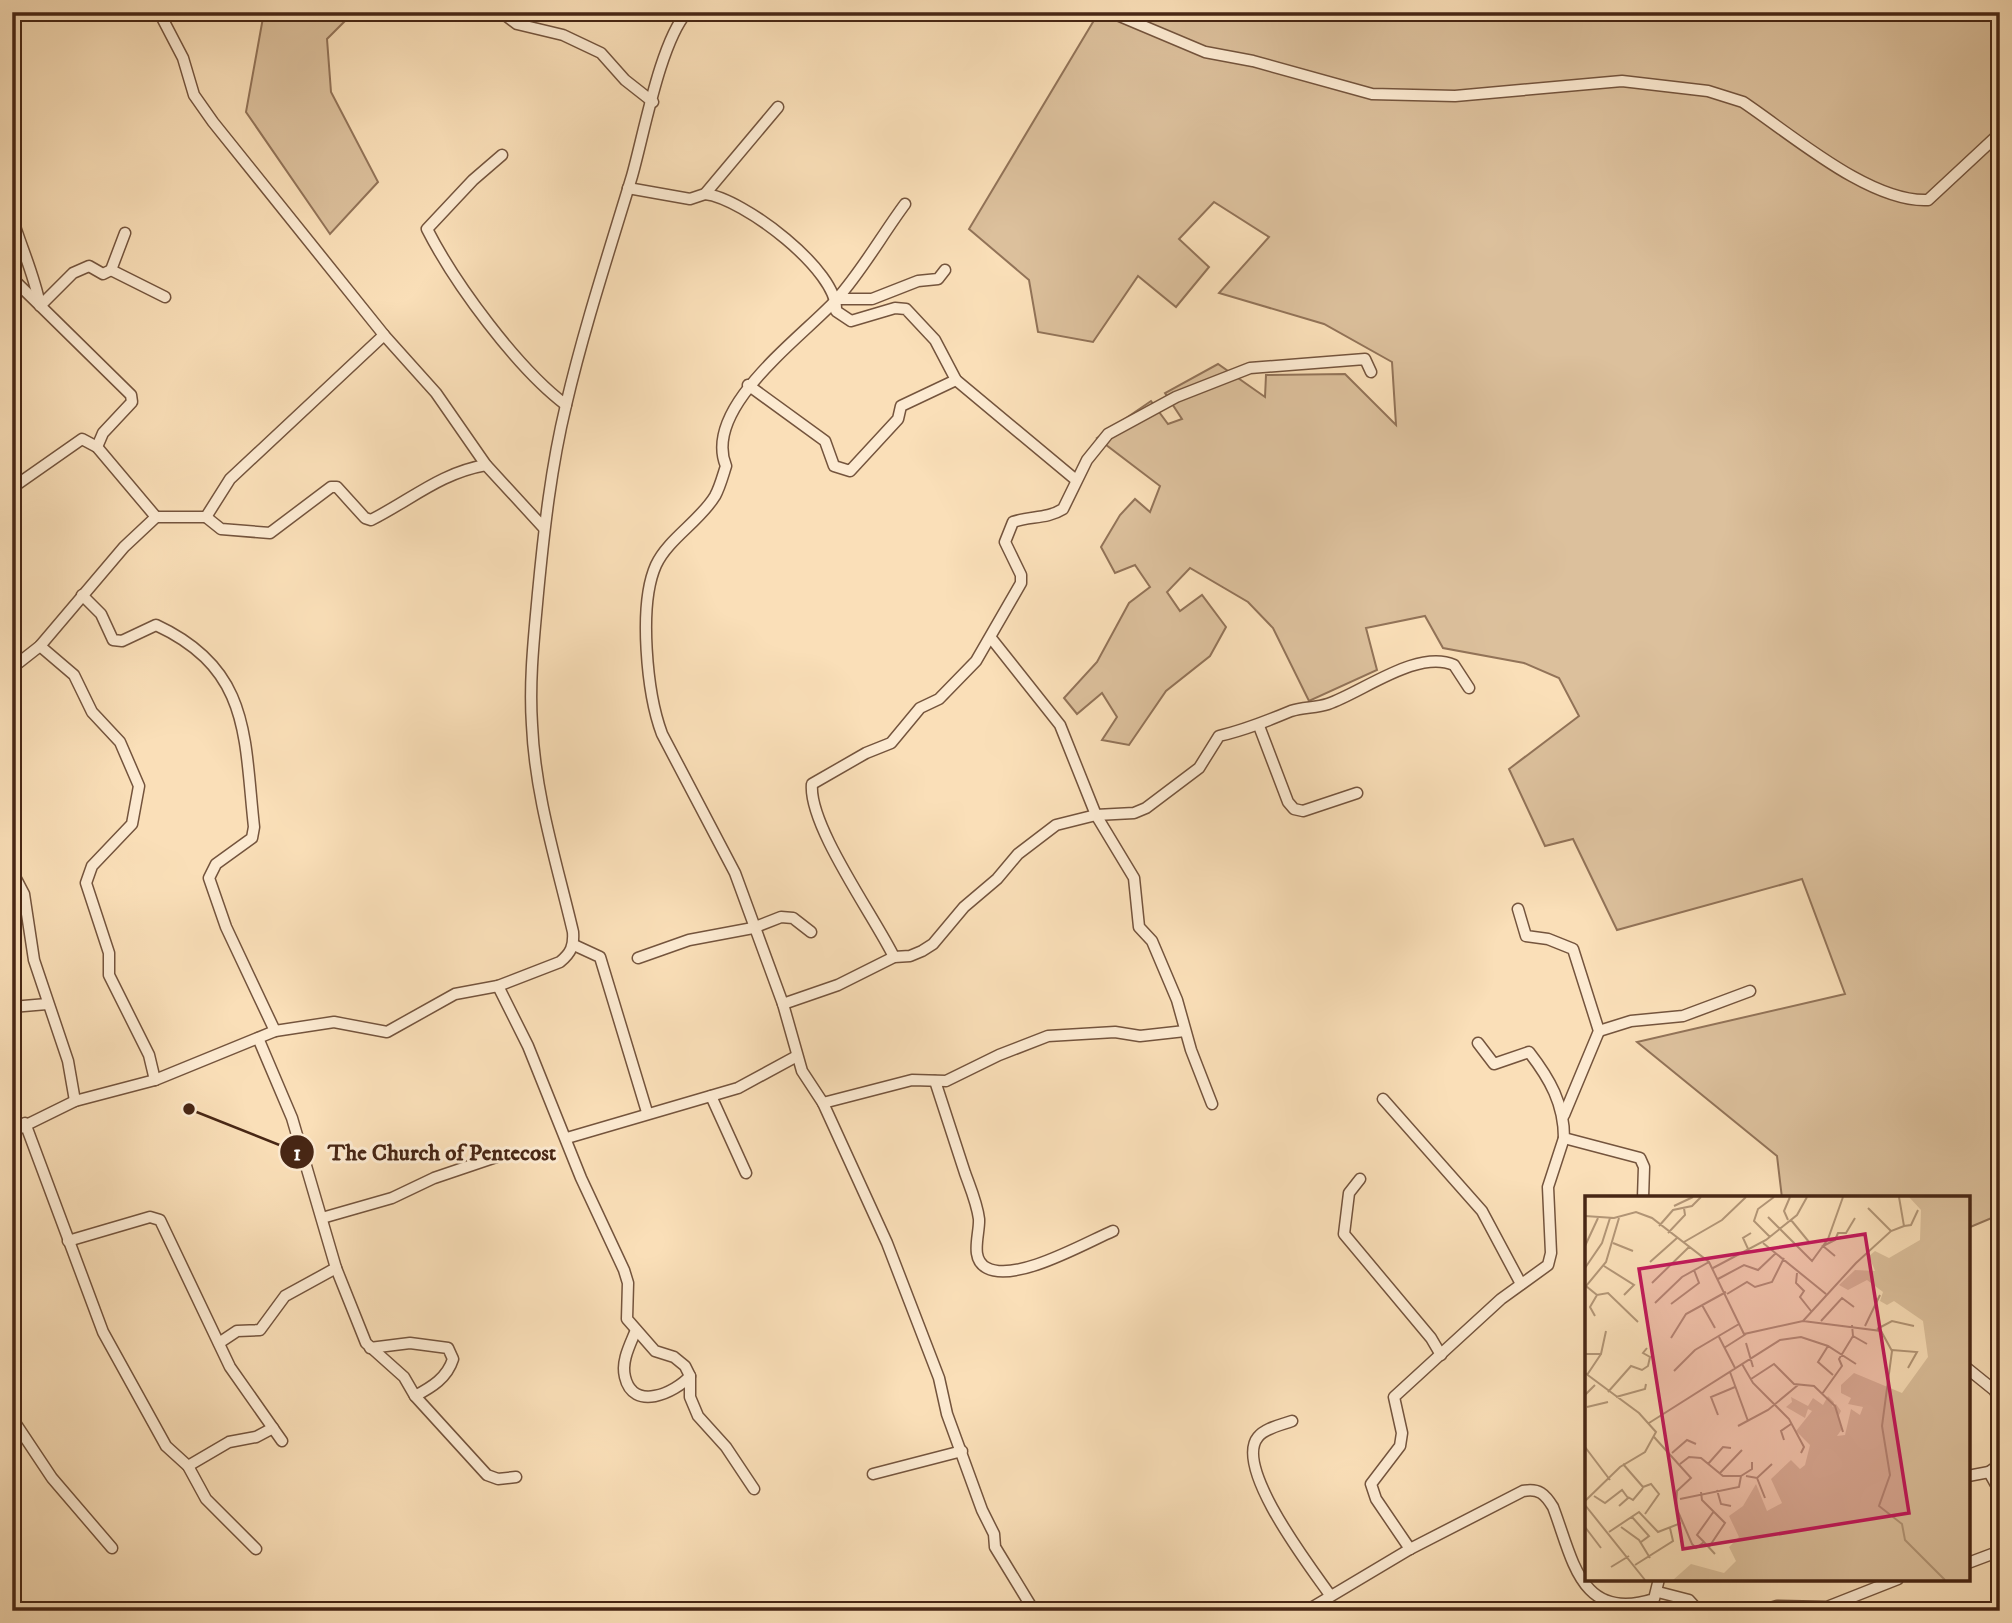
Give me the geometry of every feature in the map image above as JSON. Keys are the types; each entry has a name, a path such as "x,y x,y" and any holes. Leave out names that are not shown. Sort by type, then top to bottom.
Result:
{"street":[{"path":"159,12 183,58 194,96 384,335 436,393 486,466 543,527"},
{"path":"501,12 517,24 563,35 601,53 625,80 653,102"},
{"path":"1110,12 1205,52 1253,61 1372,94 1455,96 1622,81 1726,94 1743,102 1853,176 1908,201 1928,200 2000,133"},
{"path":"574,945 540,793 532,727 531,670 543,527 566,405 662,63 681,15"},
{"path":"705,194 778,107"},
{"path":"502,155 473,180 427,229 443,261 538,384 566,405"},
{"path":"628,188 690,199 705,194 724,198 753,216 815,264 837,299 836,311 851,321 895,308 906,309 935,340 956,380 1076,480"},
{"path":"905,204 837,299 748,385 725,430 721,453 726,466 715,495 657,564 647,603 645,632 655,713 671,752 735,873 783,1004 802,1071 823,1103 906,1288 982,1510 994,1534 995,1547 1034,1611"},
{"path":"12,217 15,234 33,272 40,306"},
{"path":"40,306 74,273 89,266 103,274 111,270 125,233"},
{"path":"111,270 165,297"},
{"path":"837,299 872,299 918,281 938,279 945,270"},
{"path":"12,278 131,395 132,402 103,433 97,447"},
{"path":"206,517 230,480 384,335"},
{"path":"894,957 825,832 813,804 812,784 866,753 891,743 920,708 939,699 976,661 1021,583 1021,575 1005,542 1007,530 1013,522 1027,517 1044,517 1063,509 1087,460 1108,434 1176,397 1250,369 1365,359 1371,372"},
{"path":"748,385 825,442 834,466 850,471 898,419 901,407 956,380"},
{"path":"12,488 82,439 97,447 156,517"},
{"path":"12,668 40,646 124,547 156,517 206,517 221,529 270,533 331,487 337,487 365,518 371,520 439,479 486,466"},
{"path":"82,595 100,614 113,640 122,641 156,625 199,653 225,680 238,708 246,742 254,827 252,838 216,864 209,878 226,927 275,1031"},
{"path":"991,638 1060,725 1096,815 1134,878 1139,927 1153,941 1177,1000 1185,1031 1212,1104"},
{"path":"40,646 74,675 92,712 120,742 139,786 132,824 92,866 86,883 109,953 109,975 149,1055 155,1080"},
{"path":"783,1004 838,985 894,957 910,956 933,944 980,890 997,879 1018,854 1056,825 1096,815 1135,813 1146,808 1199,768 1219,736 1259,726 1293,710 1327,705 1384,678 1434,660 1454,665 1469,688"},
{"path":"1259,726 1288,802 1294,809 1303,811 1357,793"},
{"path":"12,871 24,894 34,960 68,1061 75,1101"},
{"path":"1518,909 1526,936 1548,939 1573,949 1599,1031 1564,1115"},
{"path":"638,958 689,940 753,928 788,916 811,932"},
{"path":"12,1132 75,1101 155,1080 275,1031 334,1022 387,1032 455,994 498,986 560,962 574,945"},
{"path":"574,945 600,957 647,1112"},
{"path":"498,986 567,1138 581,1178 624,1269 628,1283 627,1319 655,1351 674,1357 685,1366 690,1376 690,1397 698,1416 726,1447 754,1489"},
{"path":"1599,1031 1631,1021 1683,1016 1750,991"},
{"path":"12,1007 47,1004"},
{"path":"823,1103 912,1080 946,1082 999,1055 1048,1036 1115,1032 1140,1036 1185,1031"},
{"path":"258,1038 292,1118 336,1268 370,1348 399,1372 415,1396 487,1475 498,1479 516,1476"},
{"path":"1410,1549 1376,1499 1371,1485 1400,1446 1402,1433 1394,1397 1521,1284 1548,1265 1551,1253 1548,1187 1564,1138 1564,1115 1552,1083 1529,1052 1494,1064 1478,1044"},
{"path":"567,1138 647,1112 737,1088 797,1056"},
{"path":"935,1081 974,1199 979,1220 976,1249 980,1263 989,1269 1011,1271 1045,1261 1113,1231"},
{"path":"711,1096 746,1173"},
{"path":"1383,1099 1482,1211 1521,1284"},
{"path":"26,1123 103,1332 166,1446 188,1466 206,1499 256,1549"},
{"path":"1564,1138 1640,1158 1644,1167 1643,1196"},
{"path":"322,1219 392,1198 434,1178 499,1156"},
{"path":"1360,1179 1349,1193 1345,1234 1431,1338 1441,1355"},
{"path":"68,1241 150,1217 160,1220 240,1383 282,1441"},
{"path":"219,1343 237,1331 260,1330 285,1296 336,1268"},
{"path":"636,1330 624,1368 625,1380 635,1393 652,1398 661,1396 690,1376"},
{"path":"370,1348 410,1343 448,1348 453,1359 449,1371 431,1388 415,1396"},
{"path":"1970,1371 1994,1390 2000,1400"},
{"path":"12,1418 52,1478 112,1548"},
{"path":"1292,1421 1266,1430 1256,1438 1253,1451 1256,1477 1330,1595"},
{"path":"188,1466 229,1442 256,1437 273,1428"},
{"path":"873,1474 962,1451"},
{"path":"1970,1476 1989,1472 2000,1464"},
{"path":"1989,1472 2000,1492"},
{"path":"1306,1611 1410,1549 1523,1491 1533,1489 1545,1494 1553,1507 1586,1592 1598,1605 1609,1609 1641,1605 1654,1600 1659,1581"},
{"path":"1970,1562 2000,1551"},
{"path":"1760,1611 1777,1606 1827,1609 1893,1581"},
{"path":"1658,1592 1689,1600 1699,1611"}],"shaded area":[{"path":"264,12 354,12 327,39 331,92 378,182 330,234 246,112"},
{"path":"1099,12 2000,12 2000,1225 1994,1217 1970,1227 1970,1196 1782,1196 1777,1156 1637,1042 1845,994 1802,879 1617,930 1573,839 1545,846 1509,769 1579,716 1559,678 1524,663 1443,648 1425,616 1366,628 1377,670 1309,701 1273,628 1248,602 1190,568 1167,592 1180,611 1202,595 1226,627 1210,656 1166,691 1129,745 1102,740 1117,717 1102,693 1077,714 1064,698 1097,662 1129,603 1150,587 1135,565 1115,573 1101,547 1120,515 1135,499 1150,512 1160,486 1097,438 1151,401 1168,424 1182,419 1165,393 1218,364 1265,397 1266,375 1345,374 1396,425 1392,362 1324,324 1219,293 1269,237 1214,202 1179,239 1209,267 1176,307 1138,276 1093,342 1038,332 1029,280 969,229"}],"place":[{"name":"The Church of Pentecost","path":"189,1109"}]}
